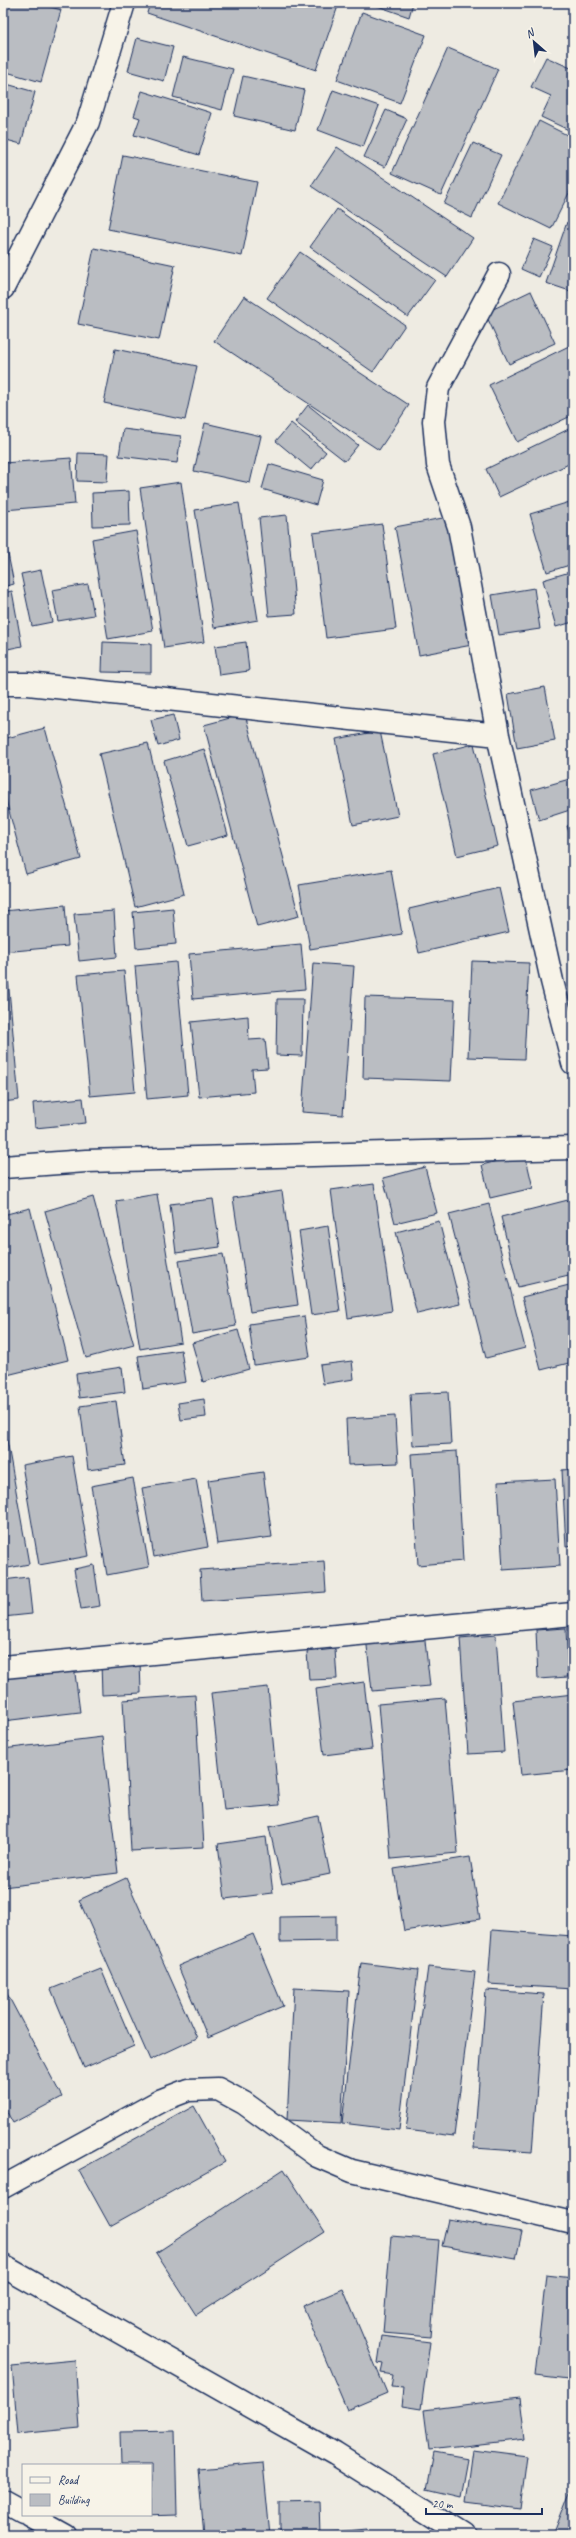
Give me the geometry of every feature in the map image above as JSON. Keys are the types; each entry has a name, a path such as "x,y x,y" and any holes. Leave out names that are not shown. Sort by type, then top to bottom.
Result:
{"street":[{"path":"3,288 88,122 124,3"},
{"path":"499,274 438,388 434,422 438,465 459,527 498,735 552,981 573,1063"},
{"path":"3,684 28,684 498,735"},
{"path":"3,1167 86,1161 573,1148"},
{"path":"3,1667 573,1614"},
{"path":"3,2187 162,2100 188,2090 218,2089 244,2104 317,2156 352,2171 573,2223"},
{"path":"3,2266 335,2454 464,2535"},
{"path":"3,2501 22,2511"},
{"path":"30,2516 65,2535"}],"building":[{"path":"6,3 37,3 61,10 41,82 3,71 3,15"},
{"path":"150,3 328,3 338,6 316,70 147,13"},
{"path":"369,3 413,3 409,17"},
{"path":"362,12 426,35 400,103 337,80"},
{"path":"137,38 173,47 164,81 128,71"},
{"path":"448,48 498,69 441,195 392,173"},
{"path":"183,57 233,69 222,110 173,97"},
{"path":"546,57 573,69 573,132 541,117 551,96 531,87"},
{"path":"243,76 304,90 295,130 234,116"},
{"path":"3,83 35,92 21,144 3,139"},
{"path":"333,90 379,106 363,147 318,130"},
{"path":"142,91 212,113 199,155 134,135 140,118 134,116"},
{"path":"386,110 407,119 385,167 364,157"},
{"path":"539,121 573,138 573,185 551,229 498,203"},
{"path":"473,143 501,155 472,218 444,204"},
{"path":"337,147 473,238 447,277 311,186"},
{"path":"123,155 257,182 242,256 108,229"},
{"path":"337,209 435,280 408,317 310,247"},
{"path":"567,222 573,224 573,292 546,283"},
{"path":"534,239 553,247 539,277 521,269"},
{"path":"94,248 175,265 159,340 78,324"},
{"path":"300,252 405,325 373,372 267,298"},
{"path":"531,291 555,343 509,364 485,313"},
{"path":"244,296 409,405 379,450 214,341"},
{"path":"573,344 573,415 517,442 489,385"},
{"path":"115,349 197,366 185,420 104,403"},
{"path":"3,359 5,359 3,399"},
{"path":"308,405 358,445 345,461 295,422"},
{"path":"205,423 261,436 250,483 194,471"},
{"path":"291,423 326,452 311,470 276,441"},
{"path":"573,427 573,462 499,497 486,469"},
{"path":"123,429 181,436 177,463 119,456"},
{"path":"78,453 109,454 107,482 77,481"},
{"path":"71,458 75,504 4,510 3,463"},
{"path":"269,464 323,480 316,505 262,489"},
{"path":"181,482 204,642 164,648 140,488"},
{"path":"129,491 130,525 93,526 92,493"},
{"path":"573,501 573,564 547,572 530,514"},
{"path":"239,503 258,620 214,628 195,510"},
{"path":"287,515 296,614 269,616 259,518"},
{"path":"448,517 472,645 419,655 395,527"},
{"path":"382,524 396,629 326,638 313,533"},
{"path":"3,529 14,584 3,587"},
{"path":"136,531 153,631 108,639 92,539"},
{"path":"41,570 52,622 32,626 21,574"},
{"path":"573,571 573,622 556,627 543,580"},
{"path":"88,584 94,615 58,621 52,590"},
{"path":"534,588 540,629 499,635 492,595"},
{"path":"12,591 22,646 3,650 3,593"},
{"path":"103,642 151,644 151,673 102,672"},
{"path":"246,642 249,671 219,675 215,646"},
{"path":"545,687 555,741 517,748 508,694"},
{"path":"245,714 299,916 257,927 204,725"},
{"path":"173,715 179,740 158,746 151,720"},
{"path":"45,728 81,859 26,874 3,789 3,739"},
{"path":"380,731 398,816 353,825 336,739"},
{"path":"148,743 184,894 135,907 99,754"},
{"path":"474,744 498,846 457,856 433,754"},
{"path":"204,749 228,835 188,846 164,761"},
{"path":"573,778 573,809 539,820 531,790"},
{"path":"573,824 573,846 567,826"},
{"path":"391,870 402,934 310,949 299,885"},
{"path":"499,888 509,932 419,953 409,909"},
{"path":"65,905 68,946 3,952 3,911"},
{"path":"173,908 176,944 136,948 133,912"},
{"path":"114,911 117,957 79,961 74,914"},
{"path":"301,944 305,989 193,999 189,954"},
{"path":"472,961 529,963 524,1059 468,1057"},
{"path":"176,962 188,1095 147,1099 135,966"},
{"path":"313,963 354,966 343,1115 302,1112"},
{"path":"3,967 7,967 19,1100 3,1102"},
{"path":"124,971 135,1092 90,1096 78,975"},
{"path":"365,997 455,1000 451,1081 363,1078"},
{"path":"277,999 303,999 302,1056 276,1055"},
{"path":"248,1016 249,1040 265,1039 268,1068 252,1069 254,1092 199,1097 191,1022"},
{"path":"83,1098 86,1123 35,1128 33,1103"},
{"path":"525,1154 533,1188 490,1198 482,1165"},
{"path":"425,1167 437,1213 395,1223 383,1178"},
{"path":"374,1184 392,1311 348,1318 331,1190"},
{"path":"282,1191 298,1305 250,1312 233,1198"},
{"path":"157,1194 181,1342 140,1349 116,1201"},
{"path":"93,1197 134,1345 86,1358 45,1211"},
{"path":"213,1199 220,1247 176,1253 170,1204"},
{"path":"568,1200 573,1221 573,1274 518,1287 501,1217"},
{"path":"489,1204 525,1348 486,1358 449,1214"},
{"path":"30,1208 68,1360 3,1376 3,1215"},
{"path":"439,1221 460,1304 417,1314 396,1232"},
{"path":"328,1226 340,1311 311,1315 299,1231"},
{"path":"223,1254 236,1326 192,1334 179,1261"},
{"path":"573,1284 573,1362 541,1370 522,1297"},
{"path":"304,1316 310,1357 254,1365 249,1324"},
{"path":"238,1330 249,1369 203,1382 192,1343"},
{"path":"181,1350 186,1382 143,1389 138,1356"},
{"path":"352,1361 354,1379 323,1384 320,1365"},
{"path":"122,1367 125,1392 79,1398 76,1374"},
{"path":"448,1392 451,1444 413,1446 410,1394"},
{"path":"204,1399 206,1417 181,1420 178,1403"},
{"path":"116,1401 125,1465 88,1470 80,1406"},
{"path":"395,1416 398,1463 348,1465 346,1419"},
{"path":"7,1440 29,1564 3,1569 3,1441"},
{"path":"457,1451 463,1561 418,1565 411,1454"},
{"path":"72,1456 89,1556 39,1565 22,1465"},
{"path":"573,1469 573,1546 566,1547 562,1470"},
{"path":"263,1472 272,1537 217,1544 208,1480"},
{"path":"133,1478 149,1567 107,1575 91,1486"},
{"path":"196,1479 208,1547 154,1557 142,1488"},
{"path":"555,1479 560,1566 503,1570 498,1482"},
{"path":"324,1561 326,1592 202,1601 200,1570"},
{"path":"94,1565 100,1606 81,1609 74,1569"},
{"path":"28,1577 32,1614 3,1617 3,1580"},
{"path":"566,1628 568,1677 538,1679 536,1630"},
{"path":"424,1632 430,1686 372,1691 366,1637"},
{"path":"496,1635 504,1752 468,1754 460,1638"},
{"path":"335,1649 337,1679 309,1680 307,1652"},
{"path":"140,1661 141,1693 102,1695 101,1663"},
{"path":"74,1666 80,1712 3,1721 3,1675"},
{"path":"364,1682 372,1749 324,1755 316,1689"},
{"path":"268,1687 279,1805 224,1810 211,1693"},
{"path":"573,1694 573,1770 521,1775 513,1701"},
{"path":"195,1695 204,1847 131,1851 123,1700"},
{"path":"445,1698 458,1853 391,1859 378,1704"},
{"path":"102,1737 118,1873 3,1887 3,1749"},
{"path":"318,1816 330,1874 282,1884 269,1827"},
{"path":"266,1837 273,1893 225,1899 218,1844"},
{"path":"470,1857 480,1919 404,1931 394,1869"},
{"path":"126,1878 197,2038 150,2060 79,1900"},
{"path":"336,1916 336,1941 280,1942 280,1917"},
{"path":"492,1930 573,1936 573,1989 488,1984"},
{"path":"253,1934 283,2006 208,2038 178,1966"},
{"path":"361,1963 418,1970 399,2130 342,2123"},
{"path":"428,1967 475,1972 454,2136 406,2130"},
{"path":"101,1969 134,2046 84,2068 51,1989"},
{"path":"3,1986 62,2097 13,2123 3,2105"},
{"path":"294,1988 349,1991 341,2123 287,2120"},
{"path":"486,1990 544,1994 532,2152 474,2148"},
{"path":"194,2106 225,2162 110,2226 79,2170"},
{"path":"284,2169 325,2232 196,2315 156,2253"},
{"path":"448,2219 522,2232 516,2259 442,2246"},
{"path":"391,2236 439,2240 431,2337 383,2333"},
{"path":"546,2275 573,2278 573,2330 568,2380 535,2376"},
{"path":"343,2289 387,2393 347,2410 303,2306"},
{"path":"382,2336 430,2342 421,2409 402,2406 404,2388 391,2387 393,2375 381,2373 383,2364 378,2363"},
{"path":"75,2360 80,2428 18,2434 12,2366"},
{"path":"573,2367 573,2391 569,2390"},
{"path":"520,2398 525,2439 429,2450 424,2410"},
{"path":"175,2431 177,2515 152,2516 152,2464 121,2464 120,2432"},
{"path":"473,2449 527,2456 520,2509 466,2502"},
{"path":"434,2453 468,2459 461,2497 427,2489"},
{"path":"263,2463 270,2535 204,2535 198,2469"},
{"path":"573,2484 573,2535 553,2535"},
{"path":"319,2501 320,2535 280,2535 280,2502"},
{"path":"367,2528 368,2535 325,2535 324,2532"}]}
